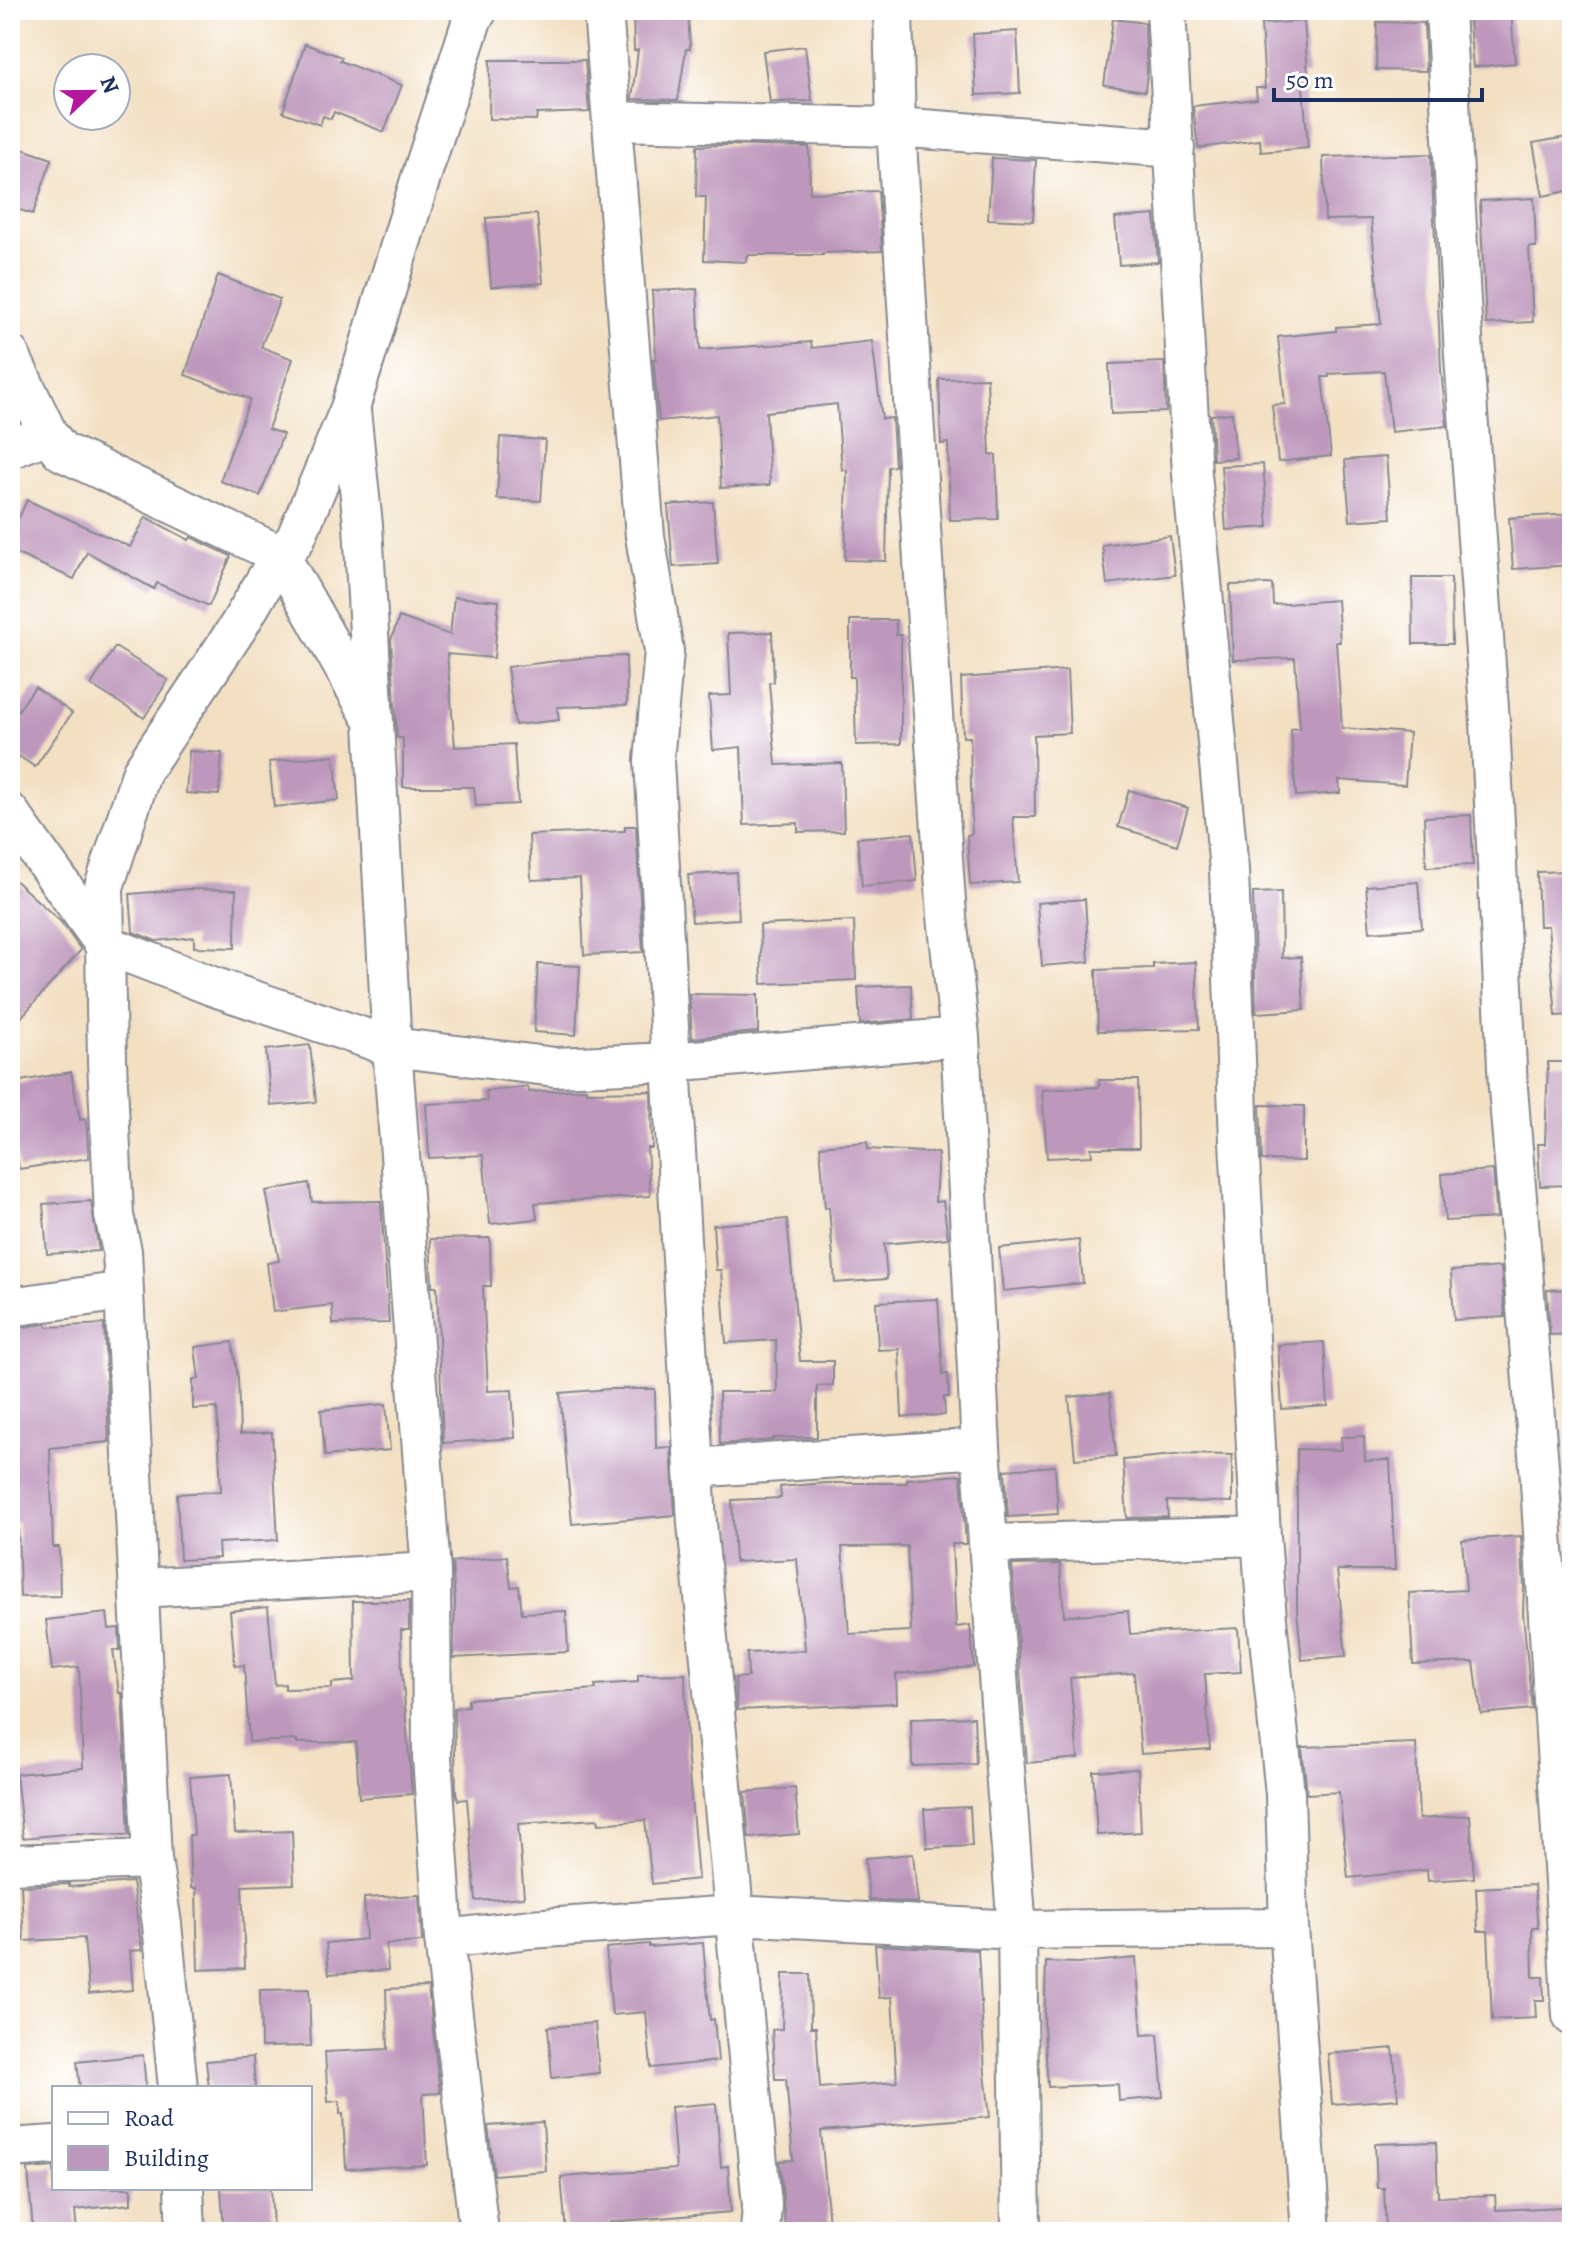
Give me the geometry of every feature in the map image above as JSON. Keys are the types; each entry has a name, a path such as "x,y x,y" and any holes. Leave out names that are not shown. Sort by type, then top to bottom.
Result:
{"street":[{"path":"178,2086 162,1924 152,1859 122,1251 114,1216 104,887 142,771 238,627 280,555 295,540 350,408 423,171 472,20 478,10"},
{"path":"603,10 645,536 664,651 654,761 694,1468 762,2205 760,2232"},
{"path":"893,10 896,127 946,901 960,1037 981,1448 1017,1930 1021,2232"},
{"path":"1166,10 1192,474 1229,870 1239,1141 1261,1536 1285,1794 1289,1927 1311,2232"},
{"path":"1445,10 1465,372 1490,722 1508,1088 1545,1559 1572,2016"},
{"path":"612,121 896,127 1175,148"},
{"path":"10,355 48,434 61,451 280,555 374,722"},
{"path":"350,408 363,525 392,1047 431,1572 432,1756 444,1939 479,2232"},
{"path":"10,449 48,434"},
{"path":"10,813 104,944 212,986 392,1047 555,1067 671,1062 960,1037"},
{"path":"10,1307 124,1291"},
{"path":"694,1468 981,1448"},
{"path":"990,1544 1261,1536"},
{"path":"139,1588 431,1572"},
{"path":"10,1864 152,1859"},
{"path":"444,1939 530,1929 734,1915 1017,1930 1289,1927"},
{"path":"10,2148 52,2145"},
{"path":"184,2190 186,2232"}],"building":[{"path":"633,10 688,10 690,49 686,49 678,100 632,99 638,50 634,51"},
{"path":"1468,10 1511,10 1515,63 1473,67"},
{"path":"1113,19 1145,23 1145,91 1104,85"},
{"path":"1304,21 1308,75 1302,75 1308,148 1261,152 1260,140 1198,148 1193,106 1257,99 1256,88 1265,88 1261,24"},
{"path":"1377,22 1424,23 1426,71 1376,70"},
{"path":"1017,31 1020,93 976,95 973,34"},
{"path":"305,44 342,57 340,61 402,85 384,132 334,112 331,119 323,116 320,125 283,112"},
{"path":"805,46 812,101 770,102 763,51"},
{"path":"490,60 585,60 589,112 537,114 536,120 489,119"},
{"path":"1572,136 1572,190 1543,196 1533,143"},
{"path":"10,145 52,159 33,214 10,207"},
{"path":"697,146 809,147 810,193 878,191 882,251 747,255 746,262 704,260 706,197 696,197"},
{"path":"1431,154 1441,370 1447,426 1391,432 1384,371 1329,374 1329,377 1322,377 1331,456 1278,462 1272,405 1285,404 1278,337 1336,331 1336,327 1381,324 1371,219 1325,220 1323,157"},
{"path":"992,158 1036,160 1033,221 988,219"},
{"path":"1534,198 1536,247 1529,247 1533,322 1486,324 1480,201"},
{"path":"537,214 543,283 491,287 486,218"},
{"path":"1155,215 1158,262 1119,265 1115,218"},
{"path":"218,275 280,299 261,347 293,359 268,429 283,434 260,496 220,481 250,399 185,375"},
{"path":"697,289 700,350 811,342 812,348 872,341 882,419 892,418 895,466 888,467 886,561 845,560 847,470 842,470 837,404 766,412 770,485 721,488 717,415 659,421 653,359 656,359 652,291"},
{"path":"1164,362 1166,412 1111,414 1109,364"},
{"path":"987,378 990,455 996,455 998,519 950,520 948,443 941,444 939,379"},
{"path":"1232,413 1236,458 1213,460 1211,415"},
{"path":"500,437 545,440 541,501 497,499"},
{"path":"1386,457 1391,518 1350,521 1345,460"},
{"path":"1263,464 1268,527 1226,530 1221,466"},
{"path":"27,500 130,547 146,517 189,540 191,537 231,556 209,606 157,583 154,589 87,552 74,579 10,551 10,537"},
{"path":"713,502 718,564 673,567 668,505"},
{"path":"1571,514 1572,565 1513,569 1509,518"},
{"path":"1170,536 1175,575 1107,584 1102,545"},
{"path":"1412,578 1451,578 1452,644 1413,644"},
{"path":"1272,584 1273,605 1337,600 1340,642 1336,642 1342,728 1409,733 1405,785 1339,780 1340,793 1296,796 1291,729 1300,728 1295,658 1233,660 1230,585"},
{"path":"454,597 499,601 494,658 447,654 455,747 514,744 518,804 476,806 474,787 403,787 403,738 397,738 391,640 399,617 450,635"},
{"path":"850,620 896,620 896,635 901,635 901,744 856,745 854,677 850,677"},
{"path":"772,632 774,682 769,683 776,765 842,763 844,831 798,832 798,823 744,825 741,747 713,750 709,696 731,695 728,633"},
{"path":"115,647 168,680 144,718 91,685"},
{"path":"626,656 627,705 557,707 559,720 515,725 507,667"},
{"path":"1067,670 1070,733 1034,735 1035,817 1013,817 1018,882 970,885 967,835 972,834 970,737 963,737 961,678"},
{"path":"35,687 72,713 35,767 10,750 10,722"},
{"path":"189,751 222,753 219,795 186,793"},
{"path":"334,755 339,800 274,807 269,762"},
{"path":"1129,790 1188,808 1177,845 1118,827"},
{"path":"1471,815 1473,865 1426,867 1424,817"},
{"path":"625,826 636,826 643,952 584,955 580,878 531,880 529,835 625,831"},
{"path":"913,833 917,881 862,886 857,838"},
{"path":"1572,871 1572,1015 1556,1016 1548,926 1539,926 1537,872"},
{"path":"736,872 739,919 692,922 688,875"},
{"path":"10,876 61,922 81,950 10,1030"},
{"path":"1418,882 1422,928 1370,932 1366,886"},
{"path":"189,889 236,890 235,948 194,947 194,937 156,941 133,932 130,894"},
{"path":"1281,892 1282,958 1301,957 1304,1010 1256,1013 1253,893"},
{"path":"1085,899 1089,962 1042,966 1037,903"},
{"path":"854,921 856,980 762,984 760,925"},
{"path":"1196,962 1199,1029 1098,1031 1096,970 1153,968 1153,964"},
{"path":"538,964 580,966 576,1035 534,1032"},
{"path":"911,985 913,1019 860,1024 858,987"},
{"path":"689,994 758,995 758,1032 692,1038"},
{"path":"310,1045 316,1102 271,1106 266,1050"},
{"path":"1548,1062 1572,1062 1572,1185 1540,1186 1538,1144 1545,1144"},
{"path":"71,1072 80,1120 86,1119 89,1158 19,1169 10,1111 10,1083"},
{"path":"1099,1080 1138,1080 1139,1148 1091,1148 1092,1156 1047,1158 1042,1090 1099,1087"},
{"path":"528,1087 529,1092 586,1089 586,1092 651,1091 652,1148 647,1148 650,1196 535,1203 537,1219 490,1224 483,1155 429,1158 426,1104 487,1101 486,1091"},
{"path":"1260,1105 1304,1106 1304,1161 1262,1160"},
{"path":"867,1142 868,1149 938,1153 935,1202 943,1201 948,1238 884,1244 887,1279 835,1283 820,1146"},
{"path":"1493,1170 1497,1218 1445,1221 1442,1174"},
{"path":"309,1183 312,1202 381,1201 389,1323 333,1324 332,1305 273,1312 267,1263 279,1261 266,1191"},
{"path":"91,1201 99,1251 47,1254 43,1204"},
{"path":"787,1219 800,1361 833,1361 833,1385 817,1386 817,1437 720,1444 719,1392 777,1392 776,1340 726,1343 721,1270 716,1270 713,1225"},
{"path":"490,1238 491,1286 483,1286 488,1391 512,1390 515,1438 443,1443 437,1287 432,1287 430,1239"},
{"path":"1079,1240 1083,1283 1003,1291 999,1248"},
{"path":"1501,1267 1505,1317 1454,1320 1451,1271"},
{"path":"1572,1289 1572,1334 1550,1335 1547,1290"},
{"path":"938,1299 943,1375 948,1374 949,1397 944,1397 945,1415 902,1417 899,1349 878,1350 876,1302"},
{"path":"46,1324 48,1327 104,1324 109,1442 50,1448 53,1547 59,1547 60,1596 20,1597 18,1523 10,1523 10,1329"},
{"path":"232,1342 238,1378 240,1434 272,1432 278,1540 218,1543 219,1558 180,1560 177,1494 221,1491 217,1408 193,1409 193,1379 199,1379 195,1347"},
{"path":"1324,1342 1328,1406 1282,1409 1278,1345"},
{"path":"655,1389 656,1448 671,1447 675,1515 572,1524 560,1393"},
{"path":"1110,1393 1116,1456 1075,1459 1069,1397"},
{"path":"386,1404 390,1450 325,1456 321,1410"},
{"path":"1364,1436 1365,1461 1390,1460 1395,1570 1337,1570 1346,1656 1302,1660 1297,1611 1297,1449 1342,1450 1341,1437"},
{"path":"1184,1454 1232,1455 1232,1502 1167,1501 1168,1517 1127,1518 1123,1460"},
{"path":"1055,1466 1058,1514 1008,1517 1005,1470"},
{"path":"961,1475 966,1544 952,1544 956,1627 970,1625 974,1667 896,1674 897,1703 737,1710 735,1678 748,1677 747,1653 805,1650 797,1559 735,1562 732,1500 781,1498 780,1487 826,1483 907,1483 907,1479","holes":["907,1546 911,1631 849,1634 842,1547"]},
{"path":"1521,1536 1523,1613 1532,1709 1481,1714 1474,1662 1413,1664 1409,1593 1466,1590 1462,1540"},
{"path":"507,1556 511,1587 519,1586 522,1613 566,1611 568,1652 453,1658 455,1601 452,1562"},
{"path":"1060,1564 1064,1616 1128,1611 1130,1634 1238,1628 1241,1672 1205,1674 1210,1749 1141,1754 1134,1673 1070,1678 1078,1758 1027,1763 1012,1565"},
{"path":"353,1601 409,1601 409,1630 401,1630 412,1794 359,1798 356,1742 249,1742 244,1665 235,1666 230,1611 268,1607 275,1685 285,1684 285,1689 332,1688 332,1683 354,1681"},
{"path":"107,1613 109,1629 119,1628 120,1650 113,1650 119,1693 122,1693 129,1835 76,1833 23,1838 16,1774 83,1768 79,1667 52,1670 46,1620"},
{"path":"685,1674 687,1750 698,1879 652,1884 645,1820 599,1824 598,1819 518,1824 524,1897 476,1901 467,1799 458,1800 456,1792 454,1708 468,1706 468,1699 596,1689 595,1685 638,1682 638,1675"},
{"path":"974,1717 976,1764 912,1766 911,1719"},
{"path":"1416,1743 1419,1819 1470,1815 1474,1878 1428,1881 1427,1870 1348,1878 1339,1792 1307,1794 1302,1747"},
{"path":"1138,1769 1141,1832 1097,1835 1093,1771"},
{"path":"231,1774 235,1833 292,1831 294,1884 242,1886 245,1968 198,1970 196,1888 191,1888 189,1835 194,1835 190,1777"},
{"path":"795,1788 799,1834 749,1838 745,1792"},
{"path":"970,1807 972,1846 927,1848 924,1809"},
{"path":"913,1854 918,1903 869,1900 865,1858"},
{"path":"132,1882 142,1950 130,1951 133,1990 89,1994 84,1938 24,1941 21,1886 69,1884 69,1887"},
{"path":"1534,1885 1538,1928 1532,1928 1533,1977 1543,1977 1544,2000 1535,2000 1536,2018 1492,2020 1488,1931 1478,1931 1476,1888"},
{"path":"419,1895 422,1942 386,1944 388,1970 329,1974 326,1943 366,1939 364,1898"},
{"path":"703,1943 710,2020 714,2019 718,2061 651,2068 646,2012 612,2015 606,1948"},
{"path":"875,1945 978,1950 990,2117 821,2131 829,2224 785,2228 780,2161 793,2160 786,2079 775,2079 772,2030 782,2029 783,1974 810,1974 811,2027 816,2027 820,2088 897,2082 892,1997 879,1998"},
{"path":"1136,1958 1142,2035 1158,2034 1163,2097 1119,2101 1118,2084 1048,2087 1044,2027 1046,1962 1079,1963"},
{"path":"428,1987 440,2093 423,2094 427,2165 346,2169 343,2114 340,2114 340,2101 328,2102 325,2052 388,2049 386,1989"},
{"path":"309,1989 311,2046 261,2047 260,1990"},
{"path":"595,2023 599,2073 552,2078 548,2027"},
{"path":"1393,2048 1398,2099 1332,2104 1328,2054"},
{"path":"143,2055 146,2086 80,2086 77,2062"},
{"path":"253,2057 255,2086 209,2086 206,2061"},
{"path":"716,2103 721,2167 728,2166 731,2212 610,2222 610,2232 566,2232 561,2177 676,2169 671,2107"},
{"path":"543,2122 546,2171 494,2175 488,2126"},
{"path":"1436,2142 1438,2197 1495,2195 1496,2210 1562,2207 1562,2232 1386,2232 1384,2188 1377,2188 1375,2144"},
{"path":"52,2167 52,2190 131,2190 131,2204 75,2210 77,2232 33,2232 28,2169"},
{"path":"221,2190 271,2190 273,2232 224,2232"}]}
